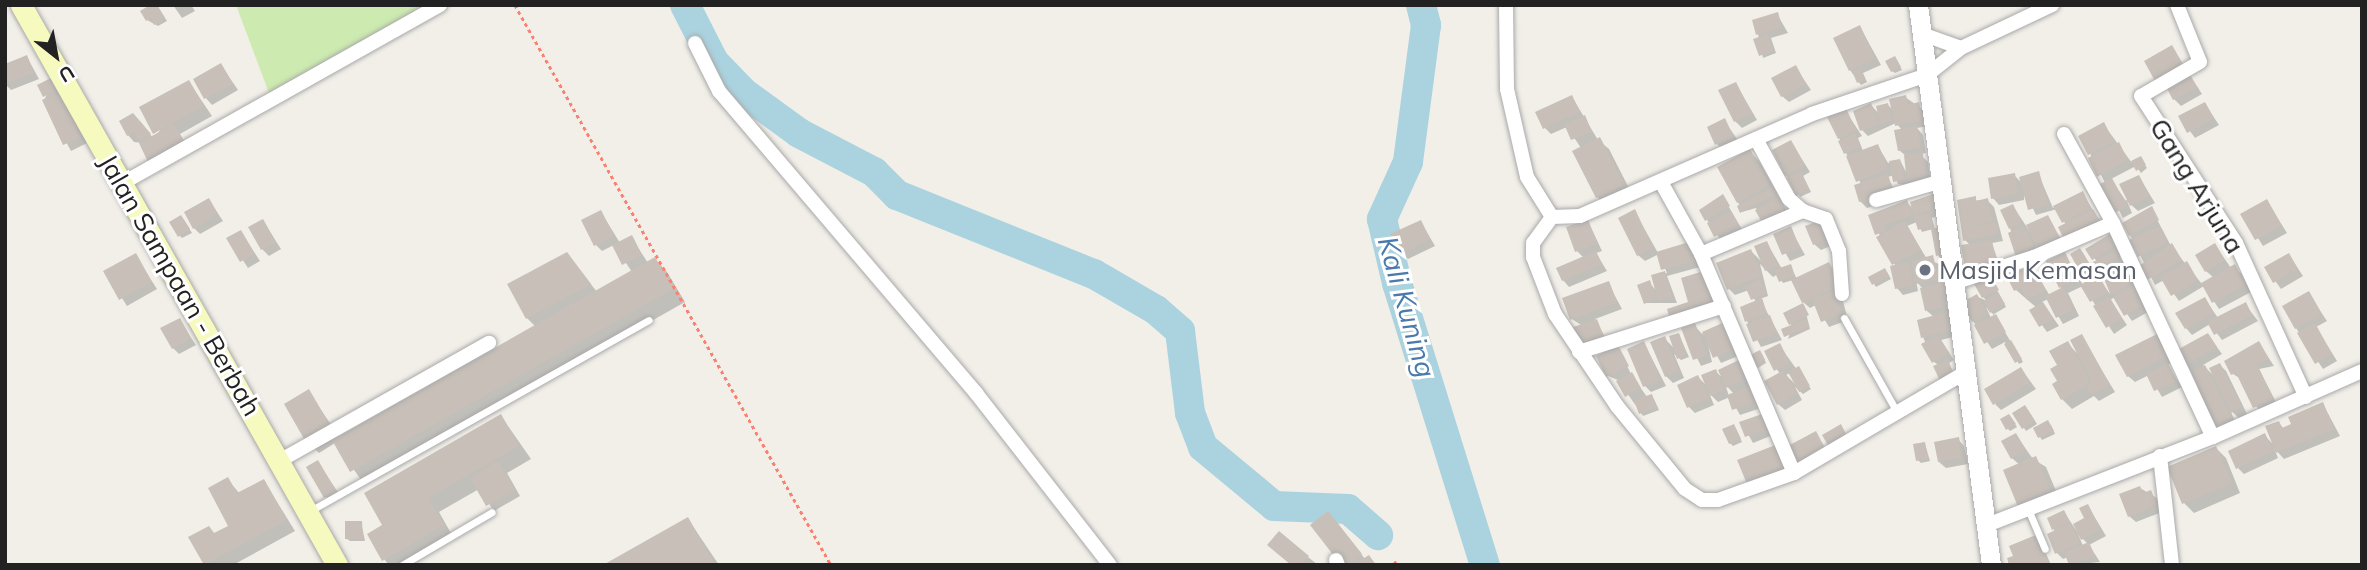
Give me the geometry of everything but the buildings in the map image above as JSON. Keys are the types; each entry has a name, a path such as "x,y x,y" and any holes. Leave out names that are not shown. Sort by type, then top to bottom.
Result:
{"main road":[{"name":"Jalan Sampaan - Berbah","path":"21,5 281,460 337,565"}],"street":[{"path":"121,184 440,5"},
{"path":"1506,5 1507,89 1527,177 1552,217"},
{"path":"1918,5 1953,283 1968,371 1991,565"},
{"path":"1552,217 1580,216 1812,114 1927,75 1961,48 2052,5"},
{"name":"Gang Arjuna","path":"2177,5 2200,62 2141,96 2236,243 2306,397"},
{"path":"1922,34 1961,48"},
{"path":"695,43 719,91 976,393 1110,565"},
{"path":"2064,134 2113,223 2214,437"},
{"path":"1756,139 1789,199 1803,211 1826,219 1839,251 1842,294"},
{"path":"1876,200 1942,181"},
{"path":"1661,182 1701,254 1794,473"},
{"path":"1701,254 1803,211"},
{"path":"1552,217 1533,243 1533,257 1555,314 1579,352 1685,489 1702,500 1718,500 1794,473 1968,371"},
{"path":"1953,283 2034,257 2113,223"},
{"path":"1579,352 1724,306"},
{"path":"281,460 489,343"},
{"path":"1987,525 2214,437 2362,371"},
{"path":"2160,456 2172,565"}],"lane":[{"path":"1844,318 1897,412"},
{"path":"308,512 649,320"},
{"path":"2028,509 2045,549"},
{"path":"402,565 492,512"}],"path":[{"path":"515,5 831,565"}],"green space":[{"path":"236,5 436,5 272,101"}],"waterway":[{"path":"685,5 714,62 744,93 799,133 874,172 897,195 1094,274 1156,310 1180,331 1190,413 1203,447 1274,506 1348,509 1378,535"},
{"name":"Kali Kuning","path":"1421,5 1426,25 1408,162 1382,219 1397,283 1485,565"}],"place":[{"name":"Masjid Kemasan","path":"1925,270"}]}
